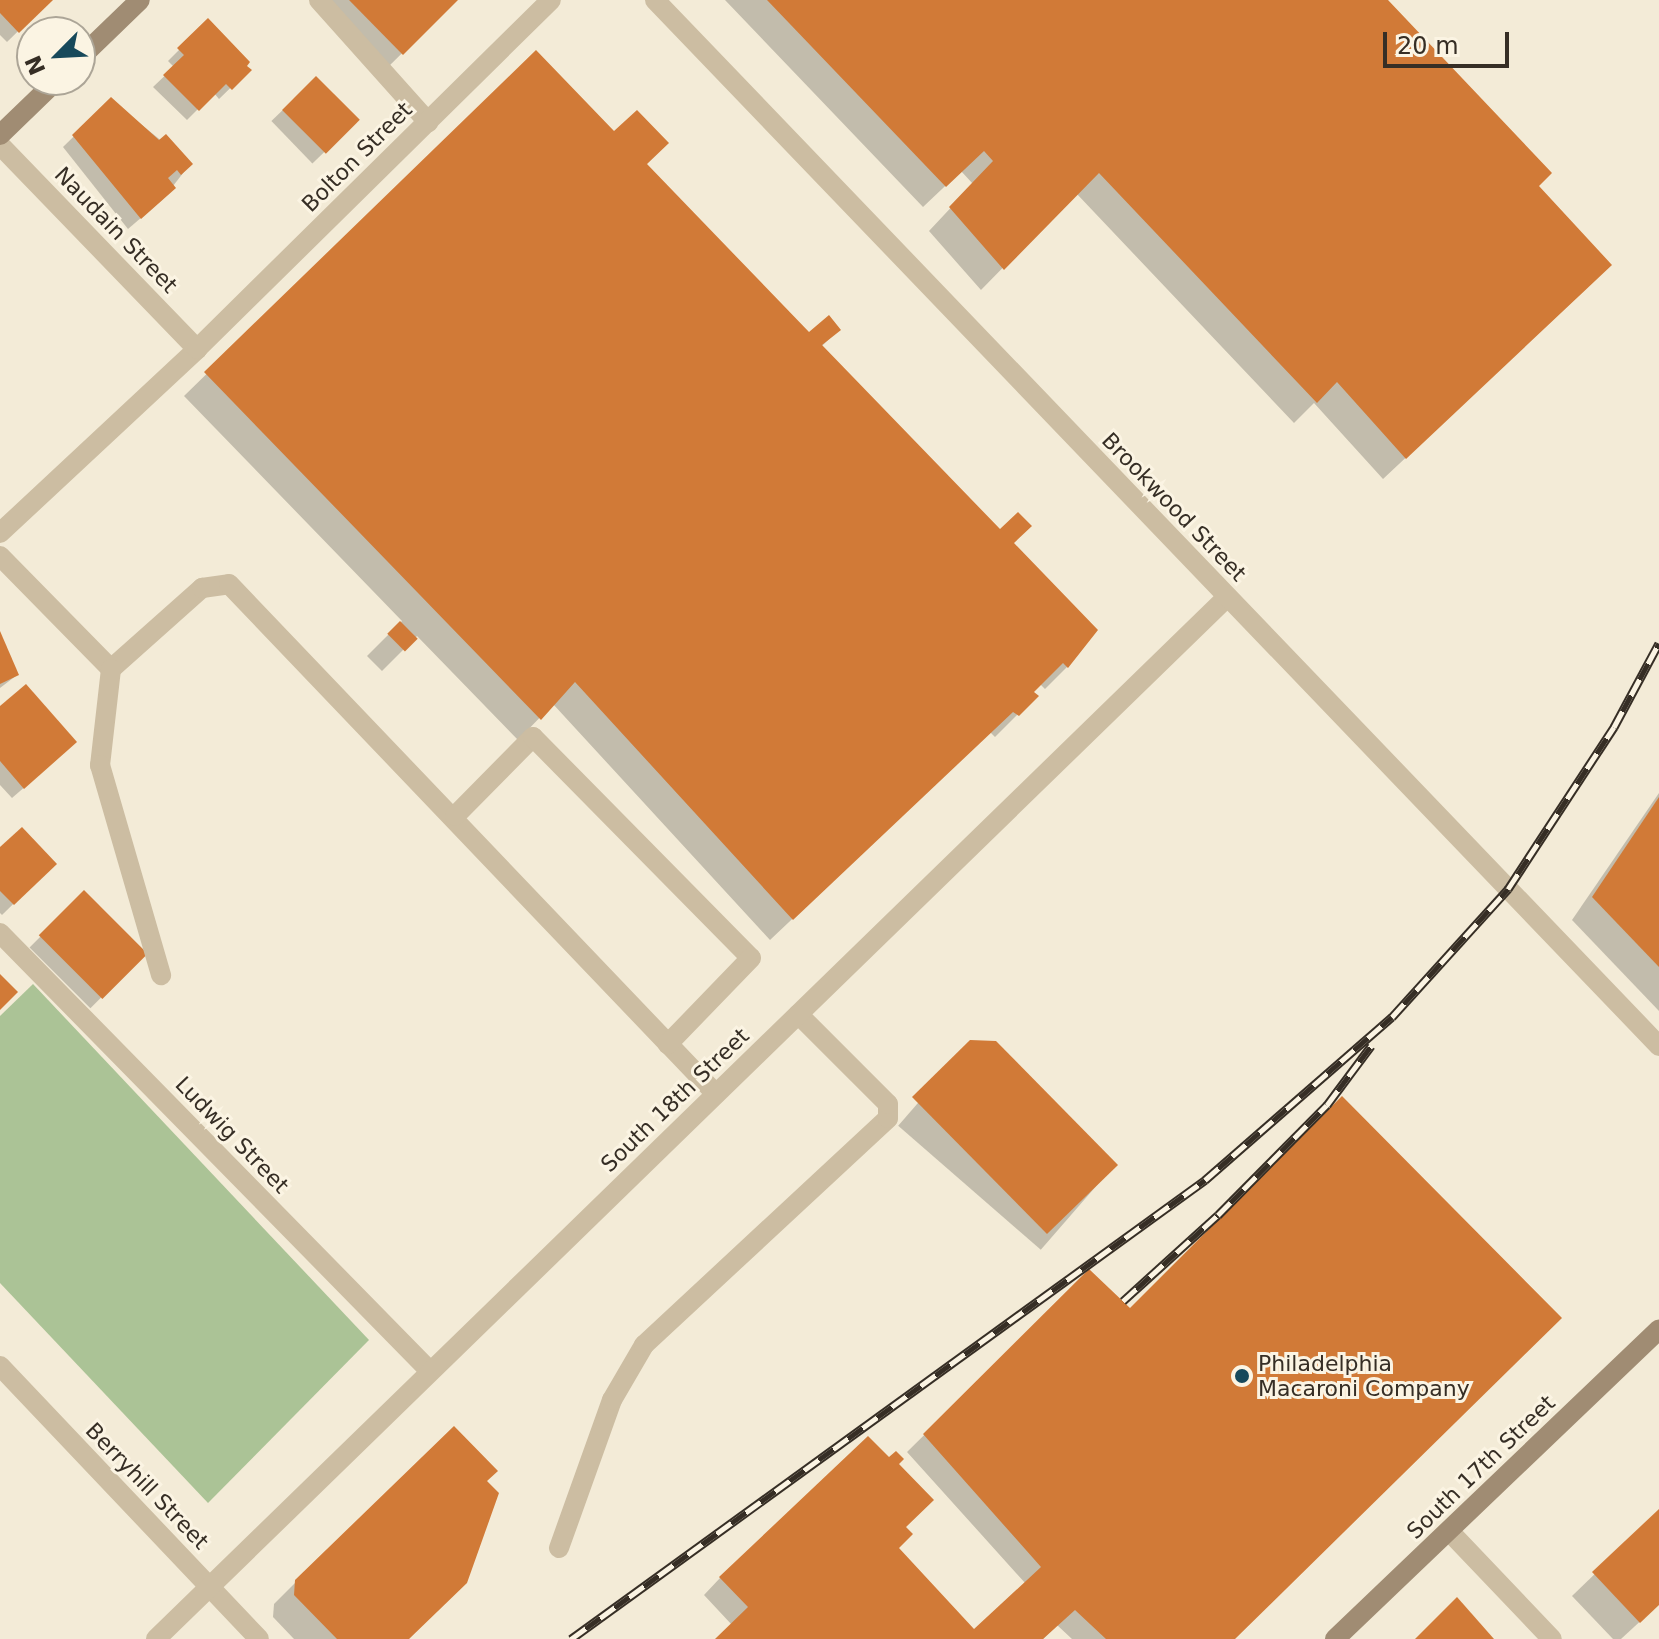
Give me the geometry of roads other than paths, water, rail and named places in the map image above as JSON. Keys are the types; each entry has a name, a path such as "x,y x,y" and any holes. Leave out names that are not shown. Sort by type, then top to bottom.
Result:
{"main road":[{"path":"96,43 140,0"},
{"path":"0,135 40,96"},
{"name":"South 17th Street","path":"1335,1639 1659,1329"}],"street":[{"path":"319,0 428,122"},
{"name":"Bolton Street","path":"0,533 197,349 551,0"},
{"name":"Brookwood Street","path":"655,0 1659,1046"},
{"name":"Naudain Street","path":"0,145 197,349"},
{"path":"0,556 111,669"},
{"path":"161,975 100,765 111,669 202,588 229,584 455,816 716,1094"},
{"name":"South 18th Street","path":"156,1639 1227,597"},
{"path":"455,816 533,737 751,958 668,1044"},
{"name":"Ludwig Street","path":"0,933 430,1371"},
{"path":"559,1548 612,1400 644,1345 888,1118 888,1104 798,1014"},
{"name":"Berryhill Street","path":"0,1366 259,1639"},
{"path":"1449,1531 1552,1639"}],"railway":[{"path":"571,1639 1205,1180 1392,1017 1508,889 1614,727 1659,643"},
{"path":"1123,1301 1218,1215 1327,1105 1371,1046"}],"place":[{"name":"Philadelphia Macaroni Company","path":"1242,1376"}]}
